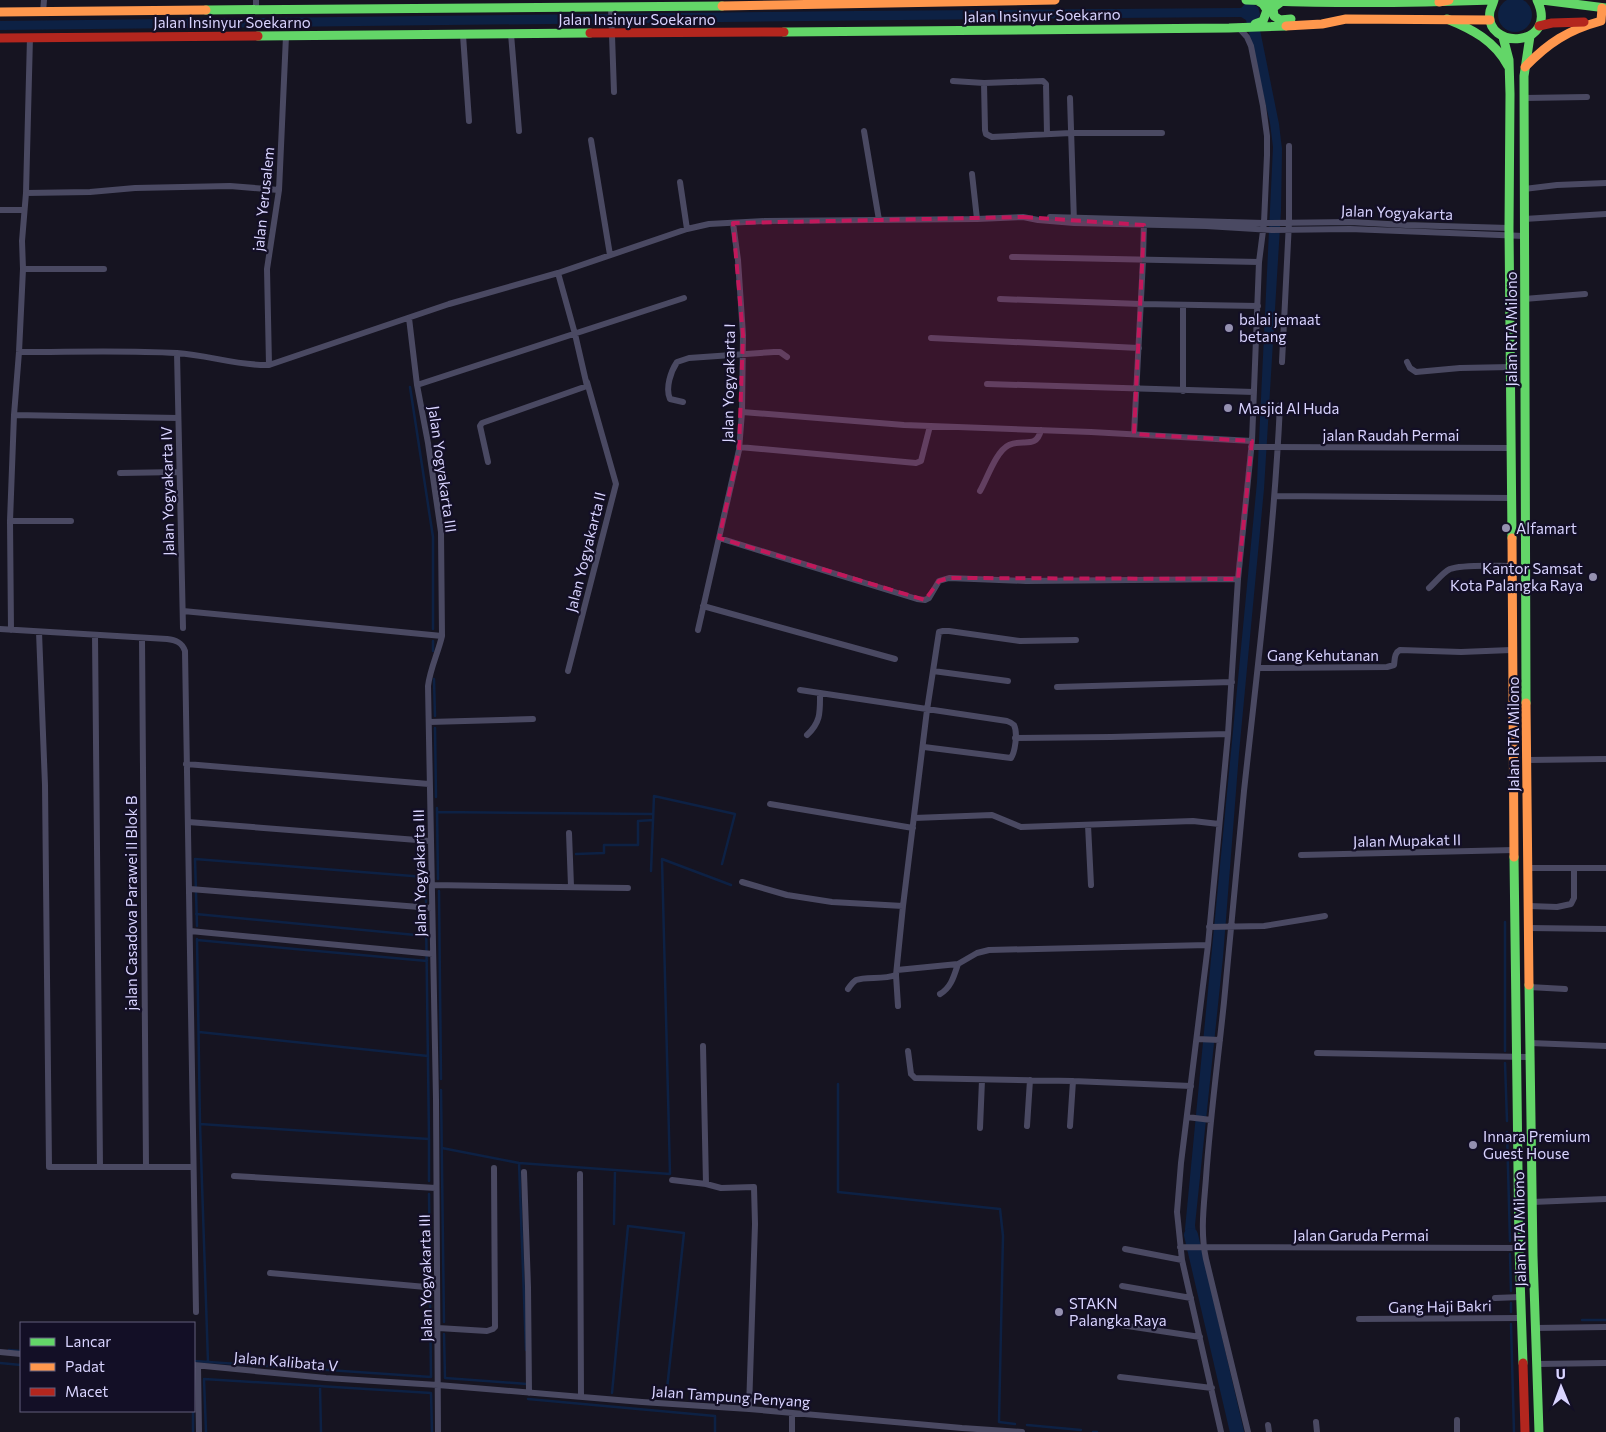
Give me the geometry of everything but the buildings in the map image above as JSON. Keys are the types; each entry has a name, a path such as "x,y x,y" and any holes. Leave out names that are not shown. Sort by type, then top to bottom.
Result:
{"main road":[{"name":"Jalan Insinyur Soekarno","path":"0,12 256,5 542,4 611,10 662,4 1055,0"},
{"path":"1246,0 1303,3 1416,3 1494,0 1490,10 1490,20 1496,31 1503,37 1516,40 1530,36 1539,26 1541,12 1537,0"},
{"path":"1256,0 1263,4 1267,10 1263,21 1266,25"},
{"path":"1439,2 1448,0"},
{"path":"1542,0 1604,8 1604,22"},
{"path":"1575,0 1588,6"},
{"path":"1281,2 1275,6 1273,12 1274,16 1280,20 1346,18 1490,20"},
{"path":"1416,3 1417,20"},
{"name":"Jalan Insinyur Soekarno","path":"0,38 1244,26 1328,23 1346,18"},
{"path":"1447,20 1487,39 1505,60 1509,70"},
{"path":"1539,26 1552,23 1604,22"},
{"path":"1524,67 1542,48 1562,35 1581,26 1604,22"},
{"name":"Jalan RTA Milono","path":"1530,36 1524,67 1524,348 1529,988 1532,1202 1539,1432"},
{"name":"Jalan RTA Milono","path":"1503,37 1509,70 1511,566 1516,1057 1519,1248 1525,1432"},
{"path":"1511,348 1524,348"},
{"path":"1513,789 1528,789"}],"street":[{"path":"43,12 44,0"},
{"path":"611,10 614,92"},
{"path":"1220,1432 1212,1388 1182,1260 1178,1212 1181,1163 1189,1117 1208,945 1228,734 1238,579 1252,444 1259,262 1264,226 1267,155 1264,113 1251,46 1244,26"},
{"path":"511,34 519,131"},
{"path":"463,35 469,121"},
{"name":"jalan Yerusalem","path":"269,365 267,269 279,190 286,36"},
{"path":"11,630 10,521 23,269 22,241 26,193 30,37"},
{"path":"953,81 984,83 1043,81 1046,84 1047,134"},
{"path":"984,83 986,134 992,137 1071,133 1162,134"},
{"path":"1524,98 1587,96"},
{"path":"1070,98 1074,220"},
{"path":"864,131 879,220"},
{"path":"591,140 610,255"},
{"path":"1282,362 1289,146"},
{"path":"972,174 977,220"},
{"path":"680,182 688,228"},
{"path":"1524,189 1606,182"},
{"path":"26,193 230,186 279,190"},
{"path":"0,210 24,210"},
{"path":"1524,219 1606,214"},
{"path":"19,352 102,351 177,353 255,365 269,365 486,293 558,273 688,228 709,224 833,220 977,220 1023,217 1272,226 1287,230 1350,229 1509,232 1524,236"},
{"path":"1134,434 1144,222"},
{"name":"Jalan Yogyakarta","path":"1272,226 1287,222 1350,222 1509,232"},
{"name":"Jalan Yogyakarta I","path":"698,630 739,447 744,334 733,223"},
{"path":"1012,257 1259,262"},
{"path":"23,269 104,269"},
{"name":"Jalan Yogyakarta II","path":"558,273 616,484 568,672"},
{"path":"1524,299 1585,294"},
{"path":"417,385 684,298"},
{"path":"1000,299 1258,306"},
{"path":"1183,305 1183,390"},
{"name":"Jalan Yogyakarta III","path":"409,318 417,385 428,443 441,532 442,636 440,648 429,678 428,722 434,954 438,1432"},
{"path":"931,338 1139,348"},
{"path":"683,402 670,399 668,394 671,375 677,362 689,358 774,352 780,352 787,357"},
{"name":"Jalan Yogyakarta IV","path":"177,353 183,628"},
{"path":"1407,362 1410,368 1416,372 1460,368 1510,367"},
{"path":"488,462 480,426 482,423 585,388 587,382"},
{"path":"987,384 1254,392"},
{"path":"1248,1432 1200,1247 1209,1120 1217,1040 1232,928 1241,821 1258,668 1274,496 1274,448 1280,405"},
{"name":"jalan Raudah Permai","path":"742,412 930,426 1134,434 1252,444 1259,448 1511,448"},
{"path":"14,415 178,418"},
{"path":"739,447 916,463 921,461 930,426"},
{"path":"980,491 1004,449 1016,443 1032,442 1039,437 1041,430"},
{"path":"120,473 179,472"},
{"path":"1274,496 1512,498"},
{"path":"10,521 71,521"},
{"path":"719,538 875,587 925,600 929,598 939,581 949,578 1026,581 1238,579"},
{"path":"1430,588 1442,574 1451,569 1511,566"},
{"path":"703,606 895,659"},
{"path":"183,611 442,636"},
{"path":"0,629 173,640 183,646 185,651 196,1312"},
{"path":"898,1006 897,972 903,906 938,634 943,630 1020,641 1076,640"},
{"path":"39,632 45,785 49,1167 193,1167"},
{"path":"95,635 100,1167"},
{"name":"jalan Casadova Parawei II Blok B","path":"142,638 146,1167"},
{"name":"Gang Kehutanan","path":"1258,668 1387,668 1394,666 1397,652 1400,650 1461,652 1512,650"},
{"path":"933,671 1008,681"},
{"path":"1057,687 1232,682"},
{"path":"800,690 1010,722 1015,727 1014,752 1011,758 924,747"},
{"path":"807,735 815,727 818,720 820,694"},
{"path":"428,722 533,719"},
{"path":"1015,738 1228,734"},
{"path":"1528,760 1606,759"},
{"path":"186,764 429,784"},
{"path":"770,804 913,828"},
{"path":"914,818 992,815 1021,827 1193,821 1219,824"},
{"path":"188,822 430,841"},
{"path":"1088,825 1091,885"},
{"path":"569,833 571,886"},
{"name":"Jalan Mupakat II","path":"1301,855 1514,850"},
{"path":"1529,868 1606,868"},
{"path":"1529,906 1557,907 1571,904 1574,898 1574,868"},
{"path":"742,882 787,895 832,902 903,906"},
{"path":"432,885 628,888"},
{"path":"190,889 432,908"},
{"path":"1209,927 1264,926 1325,916"},
{"path":"1529,928 1606,929"},
{"path":"190,931 434,954"},
{"path":"848,989 858,980 885,978 897,972 958,964 977,953 989,950 1208,945"},
{"path":"940,994 948,989 958,964"},
{"path":"1529,988 1565,990"},
{"path":"1197,1039 1217,1040"},
{"path":"1530,1042 1606,1046"},
{"path":"702,1046 706,1184"},
{"path":"908,1051 911,1074 915,1078 1073,1081 1191,1086"},
{"path":"1317,1053 1530,1057"},
{"path":"980,1128 982,1080"},
{"path":"1027,1126 1030,1080"},
{"path":"1070,1126 1073,1081"},
{"path":"1189,1117 1209,1120"},
{"path":"438,1328 487,1331 495,1327 494,1168"},
{"path":"524,1172 529,1393"},
{"path":"580,1174 581,1397"},
{"path":"234,1176 436,1188"},
{"path":"672,1180 706,1184 720,1188 754,1187 755,1224 749,1409"},
{"path":"1532,1202 1606,1199"},
{"name":"Jalan Garuda Permai","path":"1180,1247 1519,1248"},
{"path":"1125,1249 1182,1260"},
{"path":"270,1273 437,1288"},
{"path":"1122,1286 1190,1298"},
{"path":"1495,1298 1521,1297"},
{"name":"Gang Haji Bakri","path":"1359,1319 1521,1318"},
{"path":"1121,1325 1200,1337"},
{"path":"1535,1328 1606,1327"},
{"path":"0,1352 20,1354"},
{"path":"1537,1364 1606,1363"},
{"name":"Jalan Kalibata V","path":"199,1432 196,1366 438,1385"},
{"path":"1120,1377 1212,1388"},
{"name":"Jalan Tampung Penyang","path":"438,1385 1022,1432"},
{"path":"792,1413 792,1432"},
{"path":"1457,1420 1457,1432"},
{"path":"1316,1422 1316,1432"}],"highlighted area":[{"path":"1023,217 1144,225 1134,434 1252,441 1238,579 949,578 939,581 925,600 719,538 739,450 743,335 733,223"}],"water":[{"path":"1508,-1 1522,-1 1531,8 1531,22 1522,31 1508,31 1499,22 1499,8"},
{"path":"1244,0 1258,7 1260,14 1258,20 1279,124 1282,149 1281,211 1264,489 1239,753 1223,957 1195,1225 1198,1251 1188,1253 1185,1229 1257,482 1273,147 1270,123 1246,20 1241,17 0,30 0,21 1241,8 1244,5"}],"waterway":[{"path":"410,387 433,537 433,629"},
{"path":"433,641 433,651"},
{"path":"434,679 435,716"},
{"path":"435,728 436,797"},
{"path":"651,871 654,796 735,814 722,864"},
{"path":"437,808 438,879"},
{"path":"437,812 653,814"},
{"path":"576,854 604,853 604,845 638,845 638,821 653,820"},
{"path":"197,926 195,859 425,877 426,902"},
{"path":"442,1148 519,1163 670,1174 662,859 731,885"},
{"path":"439,891 441,1079"},
{"path":"196,914 426,936"},
{"path":"426,914 429,1139"},
{"path":"1505,922 1505,1051"},
{"path":"197,939 200,1124"},
{"path":"197,940 427,961"},
{"path":"199,1032 428,1056"},
{"path":"1505,1063 1507,1121"},
{"path":"838,1084 838,1192 1000,1209 1003,1236 999,1422 1015,1424"},
{"path":"441,1090 444,1322"},
{"path":"208,1362 200,1124 429,1139 429,1181"},
{"path":"1507,1132 1510,1241"},
{"path":"519,1163 526,1350"},
{"path":"614,1224 615,1170"},
{"path":"429,1194 430,1281"},
{"path":"612,1393 628,1226 684,1233 666,1398"},
{"path":"1191,1235 1237,1432"},
{"path":"1510,1254 1511,1291"},
{"path":"195,1361 431,1377 430,1294"},
{"path":"1511,1303 1511,1312"},
{"path":"1582,1320 1606,1320"},
{"path":"1511,1324 1514,1432"},
{"path":"444,1334 445,1378 527,1384"},
{"path":"9,1350 20,1351"},
{"path":"0,1363 20,1365"},
{"path":"206,1432 204,1379 431,1393 432,1432"},
{"path":"320,1386 321,1432"},
{"path":"528,1399 715,1416 715,1432"},
{"path":"193,1412 193,1432"},
{"path":"1027,1425 1081,1430"}],"traffic: fast":[{"path":"1246,0 1370,3 1494,0"},
{"path":"1494,0 1490,11 1491,24 1498,33 1508,38 1520,38 1530,35 1538,28 1541,16 1537,0"},
{"path":"1542,0 1606,8"},
{"path":"1255,24 1263,21 1267,10 1258,1"},
{"path":"1281,2 1273,8 1274,16 1280,20 1291,19"},
{"path":"206,10 722,6"},
{"path":"1447,19 1465,27 1490,43 1503,57 1508,66"},
{"path":"784,32 1286,26"},
{"path":"258,36 590,33"},
{"path":"1526,703 1524,76 1530,36"},
{"path":"1503,37 1509,60 1510,94 1509,228 1512,538"},
{"path":"1514,857 1519,1248 1523,1363"},
{"path":"1529,985 1533,1256 1539,1432"}],"traffic: slow":[{"path":"722,6 1055,0"},
{"path":"1439,2 1449,0"},
{"path":"1525,67 1559,38 1601,21 1602,8"},
{"path":"0,12 206,10"},
{"path":"1286,26 1322,24 1346,19 1490,20"},
{"path":"1512,538 1514,857"},
{"path":"1526,703 1529,985"}],"traffic: jam":[{"path":"1539,26 1552,23 1584,22"},
{"path":"590,33 784,32"},
{"path":"0,38 258,36"},
{"path":"1523,1363 1525,1432"}],"place":[{"name":"balai jemaat betang","path":"1229,328"},
{"name":"Masjid Al Huda","path":"1228,408"},
{"name":"Alfamart","path":"1506,528"},
{"name":"Kantor Samsat Kota Palangka Raya","path":"1593,577"},
{"name":"Innara Premium Guest House","path":"1473,1145"},
{"name":"STAKN Palangka Raya","path":"1059,1312"}]}
